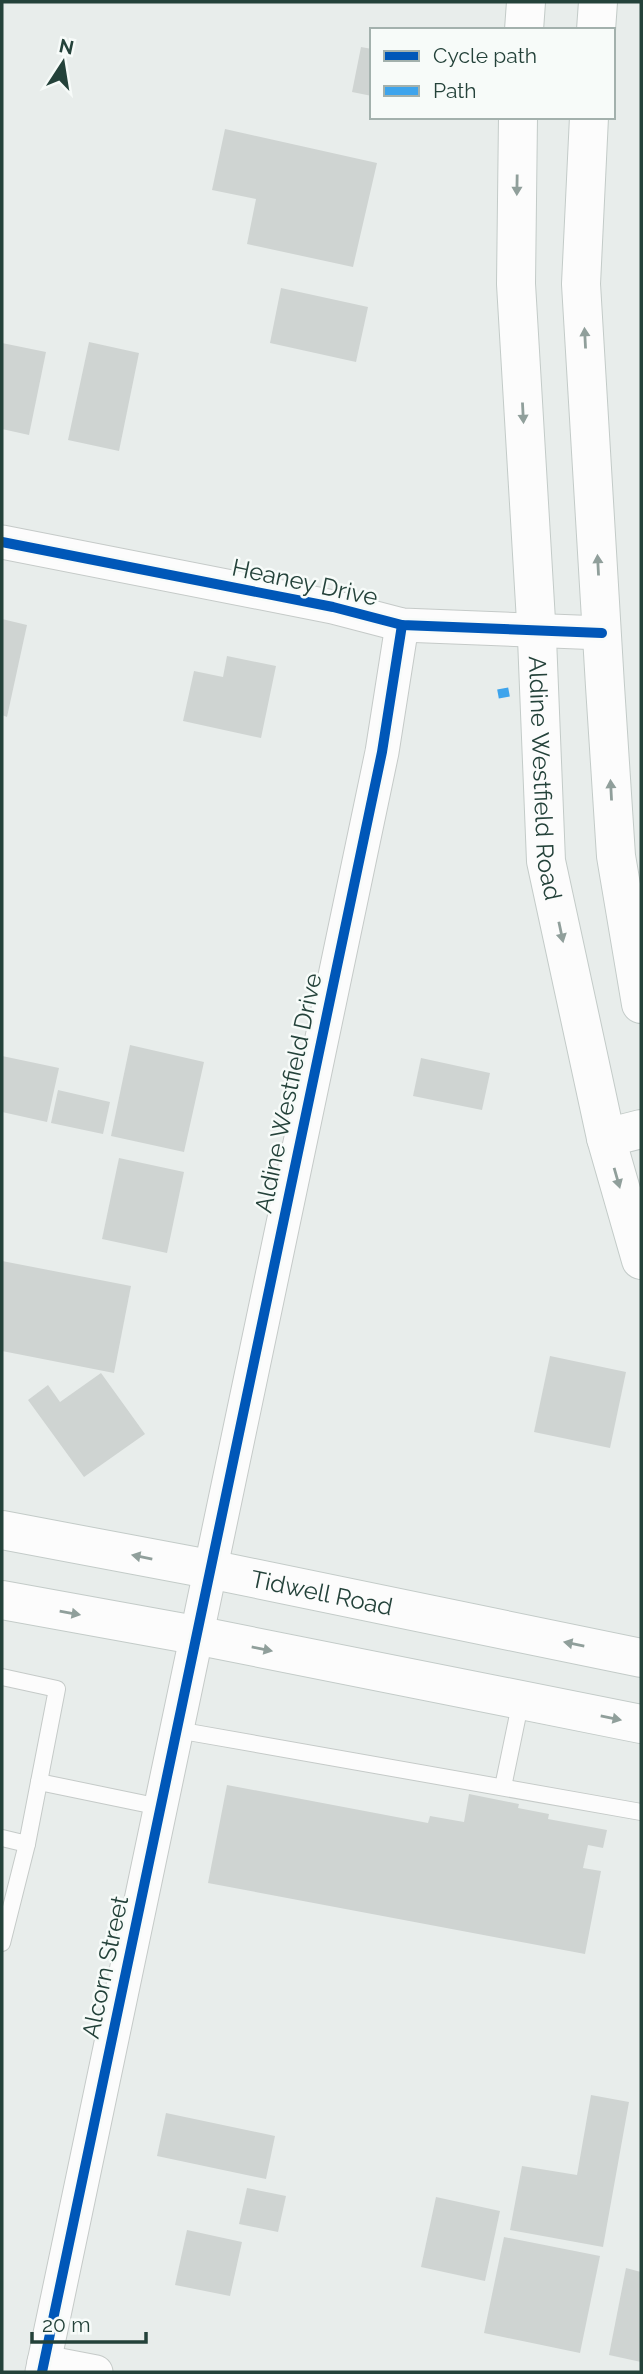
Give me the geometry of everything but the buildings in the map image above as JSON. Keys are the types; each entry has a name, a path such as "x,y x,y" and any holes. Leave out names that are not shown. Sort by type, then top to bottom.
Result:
{"main road":[{"path":"524,28 526,2"},
{"path":"596,28 598,2"},
{"name":"Aldine Westfield Road","path":"518,119 516,284 546,861 623,1134 641,1260"},
{"path":"589,119 581,284 602,633 622,850 641,1004"},
{"name":"Tidwell Road","path":"2,1531 209,1569 641,1658"},
{"path":"2,1600 195,1635 641,1724"}],"street":[{"name":"Heaney Drive","path":"2,542 333,607 402,625 602,633"},
{"name":"Aldine Westfield Drive","path":"209,1569 382,752 402,625"},
{"name":"Alcorn Street","path":"43,2367 209,1569"},
{"path":"43,2367 96,2372"}],"lane":[{"path":"2,1676 57,1689 27,1844 2,1943"},
{"path":"503,1787 521,1700"},
{"path":"177,1730 641,1812"},
{"path":"39,1782 160,1807"},
{"path":"2,1838 27,1844"}],"marked path":[{"path":"498,694 509,692"}],"cycle path":[{"path":"2,542 333,607 402,625 602,633"},
{"path":"42,2372 382,752 402,625"}]}
